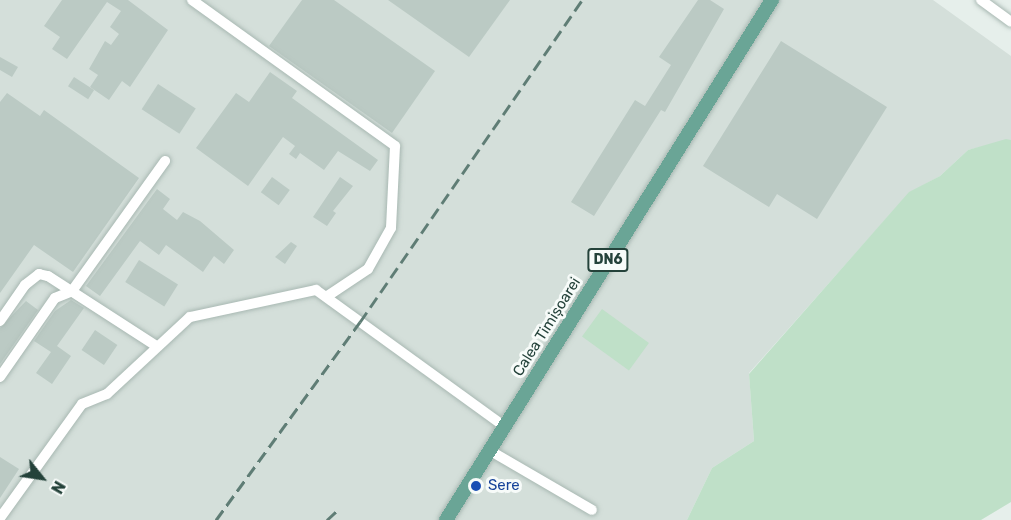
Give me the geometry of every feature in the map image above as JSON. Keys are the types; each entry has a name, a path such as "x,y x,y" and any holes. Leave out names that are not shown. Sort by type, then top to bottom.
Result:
{"main road":[{"name":"Calea Timișoarei","path":"446,520 772,0"}],"street":[{"path":"192,0 395,146 391,228 368,269 327,297"},
{"path":"981,0 1011,22"},
{"path":"0,377 55,298 72,291 165,161"},
{"path":"0,321 25,285 39,274 72,291 156,346"},
{"path":"0,518 82,404 108,394 156,346 190,317 316,290 504,426"},
{"path":"489,450 592,510"}],"shaded area":[{"path":"0,0 933,0 1011,56 1011,140 968,150 940,176 909,193 749,373 754,441 712,468 687,520 0,520"}],"green space":[{"path":"1006,139 1011,140 1011,502 981,520 687,520 712,468 754,441 749,374 909,192 940,176 968,150"},
{"path":"602,309 649,343 629,371 582,337"}],"building":[{"path":"62,0 128,0 168,30 130,87 122,81 109,100 90,87 98,75 89,69 105,41 111,45 119,34 110,27 121,11 107,2 67,59 52,49 60,37 44,26"},
{"path":"302,0 334,0 435,71 392,133 269,46"},
{"path":"388,0 510,0 469,57"},
{"path":"698,0 710,0 724,9 665,112 661,110 594,216 571,202 635,100 645,106 671,65 659,57"},
{"path":"781,41 887,107 817,219 777,194 769,207 703,166"},
{"path":"0,57 18,67 12,77 0,70"},
{"path":"270,72 297,91 292,98 378,160 370,171 338,151 324,170 300,153 296,159 289,154 295,146 283,137 248,186 196,148 236,93 249,102"},
{"path":"74,77 94,90 88,99 68,86"},
{"path":"158,84 196,109 179,134 142,109"},
{"path":"7,93 40,116 44,110 139,178 73,272 34,245 0,293 0,102"},
{"path":"272,177 290,190 279,205 261,192"},
{"path":"340,177 353,186 333,211 336,213 327,226 313,217"},
{"path":"157,189 170,199 163,209 177,220 183,212 200,221 234,250 224,264 214,256 203,272 166,245 159,255 140,241 100,296 86,286"},
{"path":"291,242 297,246 285,264 275,257"},
{"path":"139,260 178,284 164,306 125,282"},
{"path":"71,300 84,308 57,346 71,356 52,384 36,373 51,352 34,341 55,311"},
{"path":"26,301 38,310 0,364 0,328"},
{"path":"95,330 117,345 104,365 82,350"},
{"path":"0,457 19,469 0,498"}],"railway":[{"path":"216,520 360,322 582,0"},
{"path":"327,520 339,509"}],"place":[{"name":"Sere","path":"476,486"}]}
